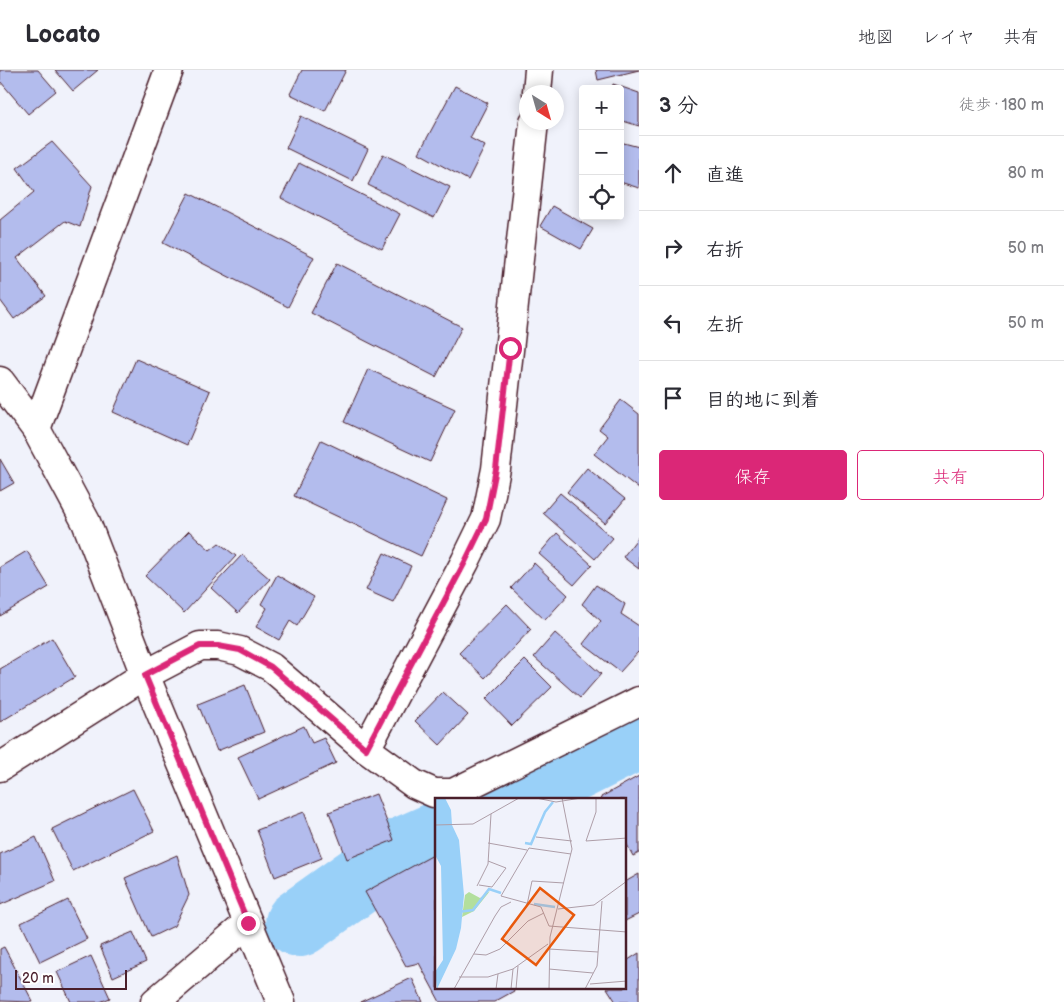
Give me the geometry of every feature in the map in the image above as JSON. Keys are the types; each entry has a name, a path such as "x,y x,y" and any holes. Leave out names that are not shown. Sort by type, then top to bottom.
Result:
{"street":[{"path":"36,429 169,70"},
{"path":"538,85 539,70"},
{"path":"366,749 486,519 496,469 533,130"},
{"path":"0,381 36,429 86,522 145,675 281,1002"},
{"path":"0,767 145,675 200,646 218,646 240,650 271,667 366,749 414,784 434,792 453,793 639,701"},
{"path":"155,1002 248,923"}],"building":[{"path":"0,70 38,70 56,91 28,114 0,81"},
{"path":"55,70 98,70 73,91"},
{"path":"302,70 346,70 325,111 290,94"},
{"path":"596,70 639,70 598,80"},
{"path":"455,86 488,103 470,138 485,146 468,180 419,153"},
{"path":"624,88 639,93 639,126 624,121"},
{"path":"301,116 368,149 353,181 286,148"},
{"path":"52,142 92,186 80,227 65,221 17,258 46,296 14,319 0,300 0,220 34,192 17,168"},
{"path":"624,143 639,147 639,188 624,183"},
{"path":"383,154 450,187 434,218 368,185"},
{"path":"299,163 400,214 382,249 281,198"},
{"path":"189,193 314,257 288,307 163,243"},
{"path":"552,206 593,229 581,249 540,226"},
{"path":"337,263 462,327 436,377 311,313"},
{"path":"136,359 210,391 187,445 113,412"},
{"path":"368,369 455,409 430,462 344,422"},
{"path":"621,400 639,414 639,489 594,454 608,436 599,429"},
{"path":"321,440 447,500 421,556 294,496"},
{"path":"0,459 14,483 0,491"},
{"path":"587,468 625,499 605,523 567,492"},
{"path":"560,493 613,538 595,559 543,513"},
{"path":"189,531 210,550 219,543 236,556 184,613 145,576"},
{"path":"557,533 592,565 574,585 539,554"},
{"path":"639,536 639,569 623,557"},
{"path":"27,551 49,587 0,616 0,567"},
{"path":"384,553 411,566 393,602 366,590"},
{"path":"242,555 270,579 238,613 211,588"},
{"path":"534,563 568,595 545,620 511,588"},
{"path":"277,575 314,597 297,626 290,621 279,640 256,627 267,608 261,604"},
{"path":"596,585 625,604 621,614 639,626 639,653 620,672 583,644 601,621 582,604"},
{"path":"507,604 531,629 485,678 459,653"},
{"path":"555,633 601,674 580,698 534,657"},
{"path":"52,638 75,677 0,722 0,669"},
{"path":"525,660 552,687 512,726 486,699"},
{"path":"245,685 264,732 217,751 198,704"},
{"path":"443,692 468,715 440,745 415,721"},
{"path":"304,726 312,743 324,738 336,763 258,799 238,757"},
{"path":"639,776 639,853 633,856 626,843 626,798 601,797"},
{"path":"133,789 154,831 73,871 52,829"},
{"path":"376,794 394,840 347,859 329,812"},
{"path":"304,812 322,858 275,877 257,830"},
{"path":"36,837 55,881 0,905 0,854"},
{"path":"435,854 435,990 514,991 494,1002 440,1002 419,963 406,966 365,892"},
{"path":"177,855 189,895 174,926 151,937 125,878"},
{"path":"639,874 639,914 626,920 626,881"},
{"path":"68,900 87,939 40,962 21,923"},
{"path":"133,932 146,962 113,977 100,946"},
{"path":"4,947 33,1002 0,1001 0,949"},
{"path":"639,953 639,1002 616,1002 608,990 626,990 626,961"},
{"path":"91,956 110,998 100,1002 71,1002 57,972"},
{"path":"412,978 423,1002 360,1002"}],"waterway":[{"path":"514,798 639,735"},
{"path":"299,923 396,854 435,837"}],"route":[{"path":"248,923 145,675 200,646 218,646 240,650 271,667 366,749 486,519 496,469 510,348"}]}
